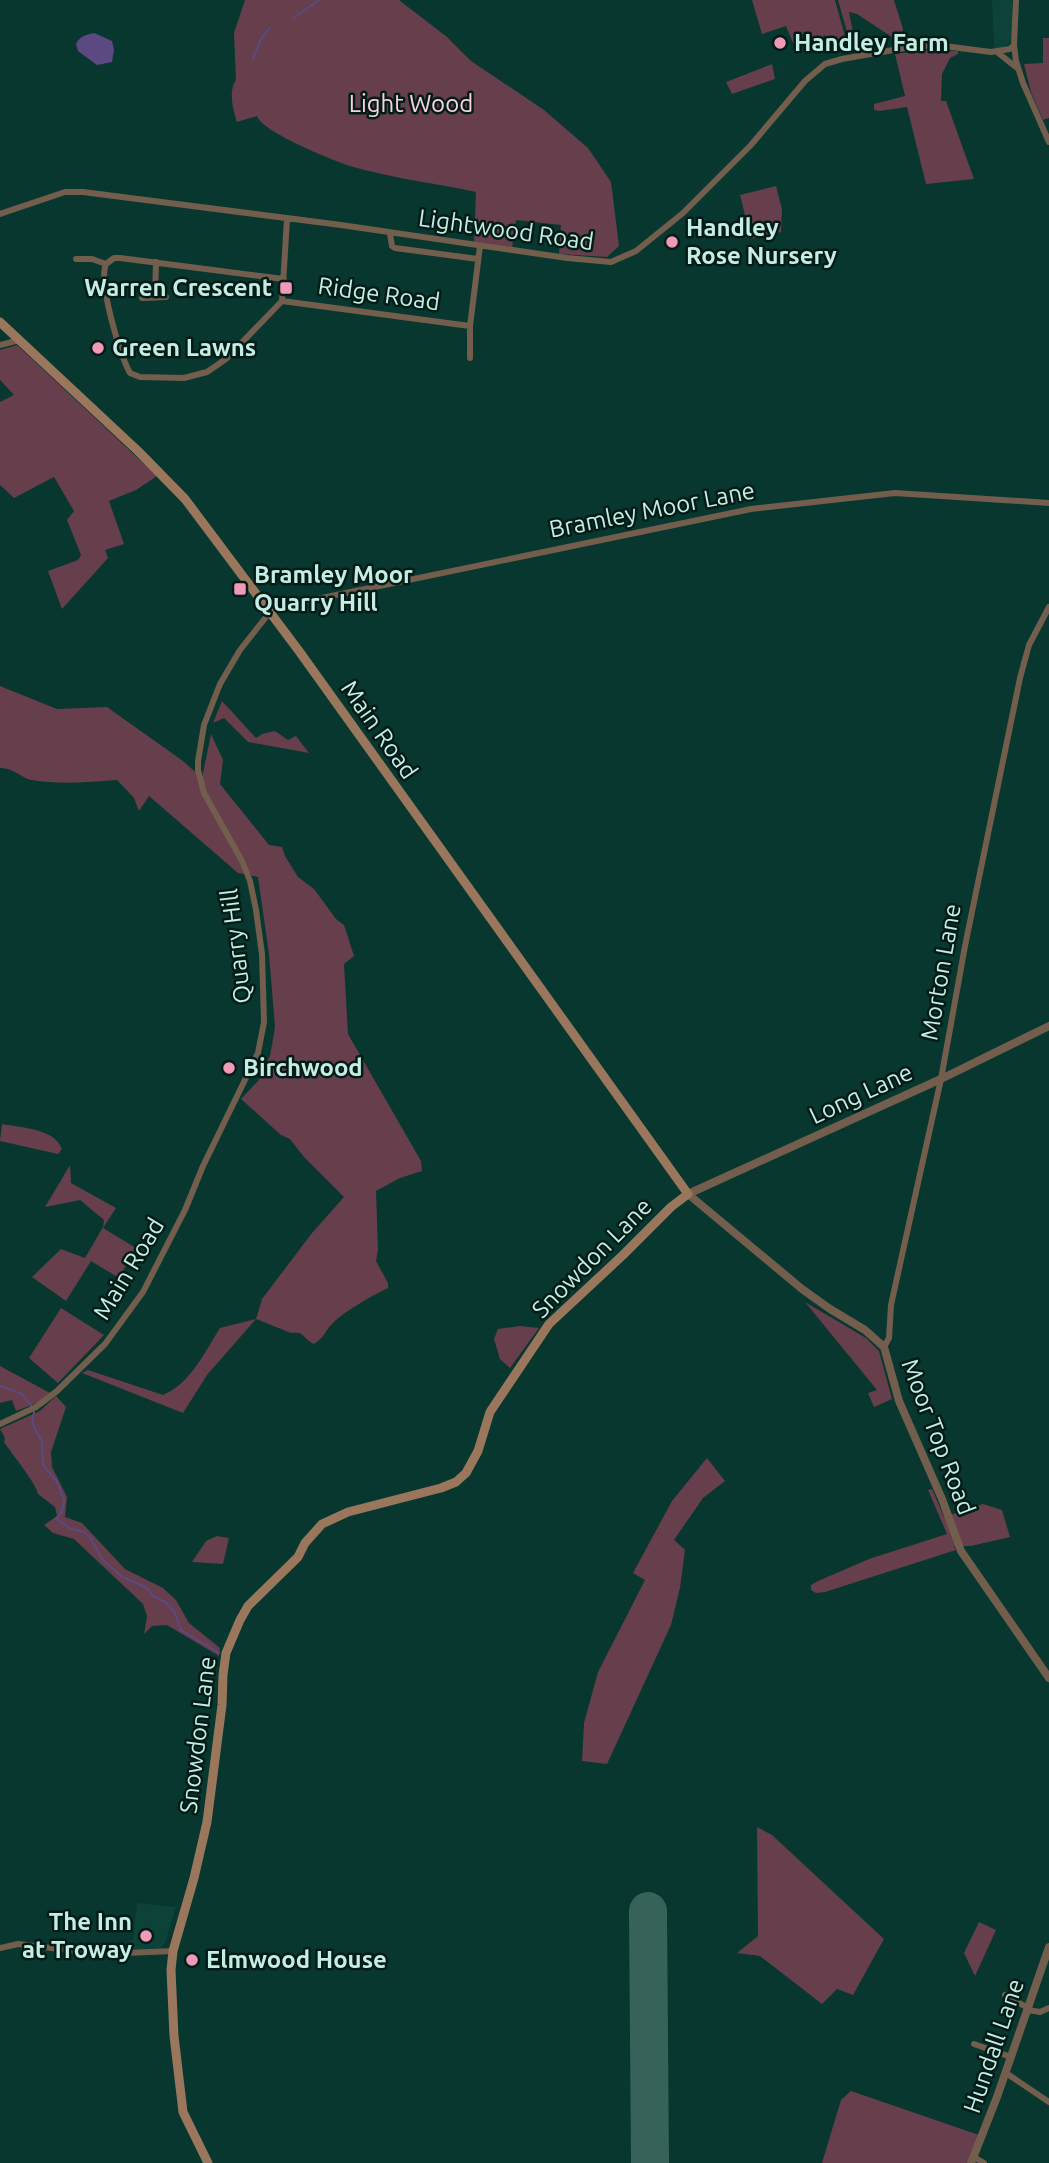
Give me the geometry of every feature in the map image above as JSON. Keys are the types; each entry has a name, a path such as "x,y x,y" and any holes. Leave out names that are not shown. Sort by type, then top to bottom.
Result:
{"main road":[{"name":"Main Road","path":"0,322 169,481 270,612 688,1194"},
{"name":"Snowdon Lane","path":"208,2163 183,2112 172,2004 173,1951 207,1822 226,1653 240,1620 248,1606 298,1557 305,1543 322,1524 348,1512 441,1488 456,1482 466,1473 478,1451 490,1412 549,1324 670,1207 688,1194"}],"street":[{"path":"1016,0 1014,45 1018,69 1049,142"},
{"name":"Lightwood Road","path":"0,214 73,191 611,262 623,258 650,241 714,184 805,81 825,64 916,46 997,52 1010,49 1014,45"},
{"path":"997,52 1018,69"},
{"path":"284,279 114,258 106,264 103,279 111,319 127,369 134,376 191,378 214,369 282,301 284,279 287,219"},
{"path":"390,234 391,246 396,248 478,259"},
{"path":"470,358 470,326 480,246"},
{"path":"76,259 86,256 106,264"},
{"path":"155,298 156,262"},
{"path":"142,298 166,297"},
{"name":"Ridge Road","path":"282,301 470,326"},
{"path":"0,345 19,340"},
{"name":"Bramley Moor Lane","path":"270,612 283,606 751,509 895,494 1049,503"},
{"name":"Morton Lane","path":"884,1347 889,1338 891,1305 941,1079 965,946 1020,678 1029,645 1049,607"},
{"name":"Quarry Hill","path":"258,1054 264,1022 262,954 254,901 246,871 204,793 198,770 204,725 220,684 240,650 270,612"},
{"name":"Long Lane","path":"688,1194 941,1079 1049,1026"},
{"name":"Main Road","path":"0,1424 33,1409 105,1344 143,1292 186,1210 203,1166 258,1054"},
{"name":"Moor Top Road","path":"688,1194 802,1289 866,1330 884,1347 899,1401 961,1550 968,1564 1049,1678"},
{"path":"0,1948 18,1944 102,1954 173,1951"},
{"name":"Hundall Lane","path":"973,2160 1049,1947"},
{"path":"1005,1994 1028,2009 1040,2012 1049,2008"},
{"path":"974,2044 1011,2057"},
{"path":"1006,2073 1049,2102"},
{"path":"973,2160 984,2163"}],"shaded area":[{"path":"992,0 1012,0 1013,34 1004,48 994,48"},
{"path":"94,33 112,41 112,62 97,65 78,51 76,44 79,39"},
{"path":"137,1903 176,1907 165,1943 160,1948 126,1951 125,1943 133,1939"}],"green space":[{"name":"Light Wood","path":"245,0 399,0 447,37 471,61 544,110 588,148 611,182 619,246 607,257 559,254 561,225 516,220 512,248 474,242 476,192 350,166 284,137 271,130 257,116 237,122 232,95 236,80 234,33"},
{"path":"752,0 835,0 849,51 824,35 821,41 804,32 794,45 786,26 762,34"},
{"path":"838,0 894,0 903,29 901,43 857,14 849,12 854,37 849,39"},
{"path":"1043,38 1049,38 1049,118 1043,120 1031,92 1024,64 1043,63"},
{"path":"928,50 958,51 958,54 950,58 942,74 941,101 946,101 974,179 926,184 907,107 874,110 874,104 905,96 895,54"},
{"path":"772,64 775,79 732,94 726,82"},
{"path":"776,186 782,209 781,232 751,239 740,195"},
{"path":"17,345 157,476 136,490 109,501 124,544 105,550 108,558 62,609 48,571 78,560 81,555 67,520 74,511 54,477 14,498 0,485 0,402 14,395 0,380 0,350"},
{"path":"0,686 57,709 107,707 183,761 202,778 211,734 223,760 220,784 269,845 282,847 298,877 314,889 336,919 344,925 354,956 344,964 348,1034 421,1161 422,1171 400,1178 376,1191 376,1261 388,1288 343,1314 314,1344 299,1333 291,1333 256,1319 262,1299 312,1233 344,1197 290,1139 281,1135 241,1099 258,1081 270,1056 275,1027 269,954 258,877 238,873 149,796 139,811 134,798 117,780 42,782 0,768"},
{"path":"222,701 256,738 275,731 288,740 296,736 309,753 248,742 224,718 213,723"},
{"path":"2,1124 45,1133 58,1142 62,1149 58,1154 0,1141"},
{"path":"70,1165 71,1183 116,1208 103,1228 141,1251 136,1259 130,1258 119,1278 91,1261 66,1301 32,1277 61,1249 85,1258 103,1227 104,1220 80,1200 45,1207"},
{"path":"805,1302 866,1338 879,1351 892,1399 874,1407 868,1393 877,1390"},
{"path":"61,1308 104,1335 58,1383 29,1358"},
{"path":"256,1319 207,1375 183,1413 82,1373 88,1370 163,1395 173,1390 189,1375 220,1328"},
{"path":"520,1326 539,1328 510,1368 500,1359 494,1339 498,1329"},
{"path":"0,1366 50,1393 37,1403 16,1411 12,1400 0,1403"},
{"path":"56,1396 66,1407 51,1452 52,1467 67,1497 65,1517 82,1523 125,1569 163,1588 176,1600 189,1623 220,1648 219,1656 167,1625 152,1626 144,1634 147,1616 143,1604 74,1539 53,1533 44,1525 57,1516 55,1507 38,1494 4,1442 5,1438 0,1429 40,1411"},
{"path":"707,1458 725,1481 703,1498 674,1540 685,1550 671,1625 607,1764 582,1761 584,1723 598,1672 645,1580 633,1573 672,1501"},
{"path":"932,1489 944,1517 983,1504 1002,1510 1010,1537 971,1546 954,1546 956,1550 825,1592 816,1593 811,1590 811,1585 818,1581 869,1559 947,1534 928,1490"},
{"path":"217,1536 229,1538 223,1564 192,1562 206,1541"},
{"path":"757,1827 772,1835 884,1939 853,1995 837,1989 822,2004 760,1956 737,1953 758,1936"},
{"path":"979,1922 996,1930 975,1976 964,1953"},
{"path":"851,2091 979,2135 967,2163 822,2163 841,2100"}],"waterway":[{"path":"295,17 319,0"},
{"path":"253,59 261,39 270,28"},
{"path":"0,1386 22,1394 32,1407"},
{"path":"34,1412 32,1422 42,1442 43,1465 57,1482 64,1500 62,1512 56,1519 71,1529 84,1532 90,1537 102,1559 121,1576 147,1588 153,1596 174,1611 181,1630 219,1653"}],"runway":[{"path":"648,1911 650,2163"}],"place":[{"name":"Handley Farm","path":"780,43"},
{"name":"Handley Rose Nursery","path":"672,242"},
{"name":"Warren Crescent","path":"286,288"},
{"name":"Green Lawns","path":"98,348"},
{"name":"Bramley Moor Quarry Hill","path":"240,589"},
{"name":"Birchwood","path":"229,1068"},
{"name":"The Inn at Troway","path":"146,1936"},
{"name":"Elmwood House","path":"192,1960"}]}
